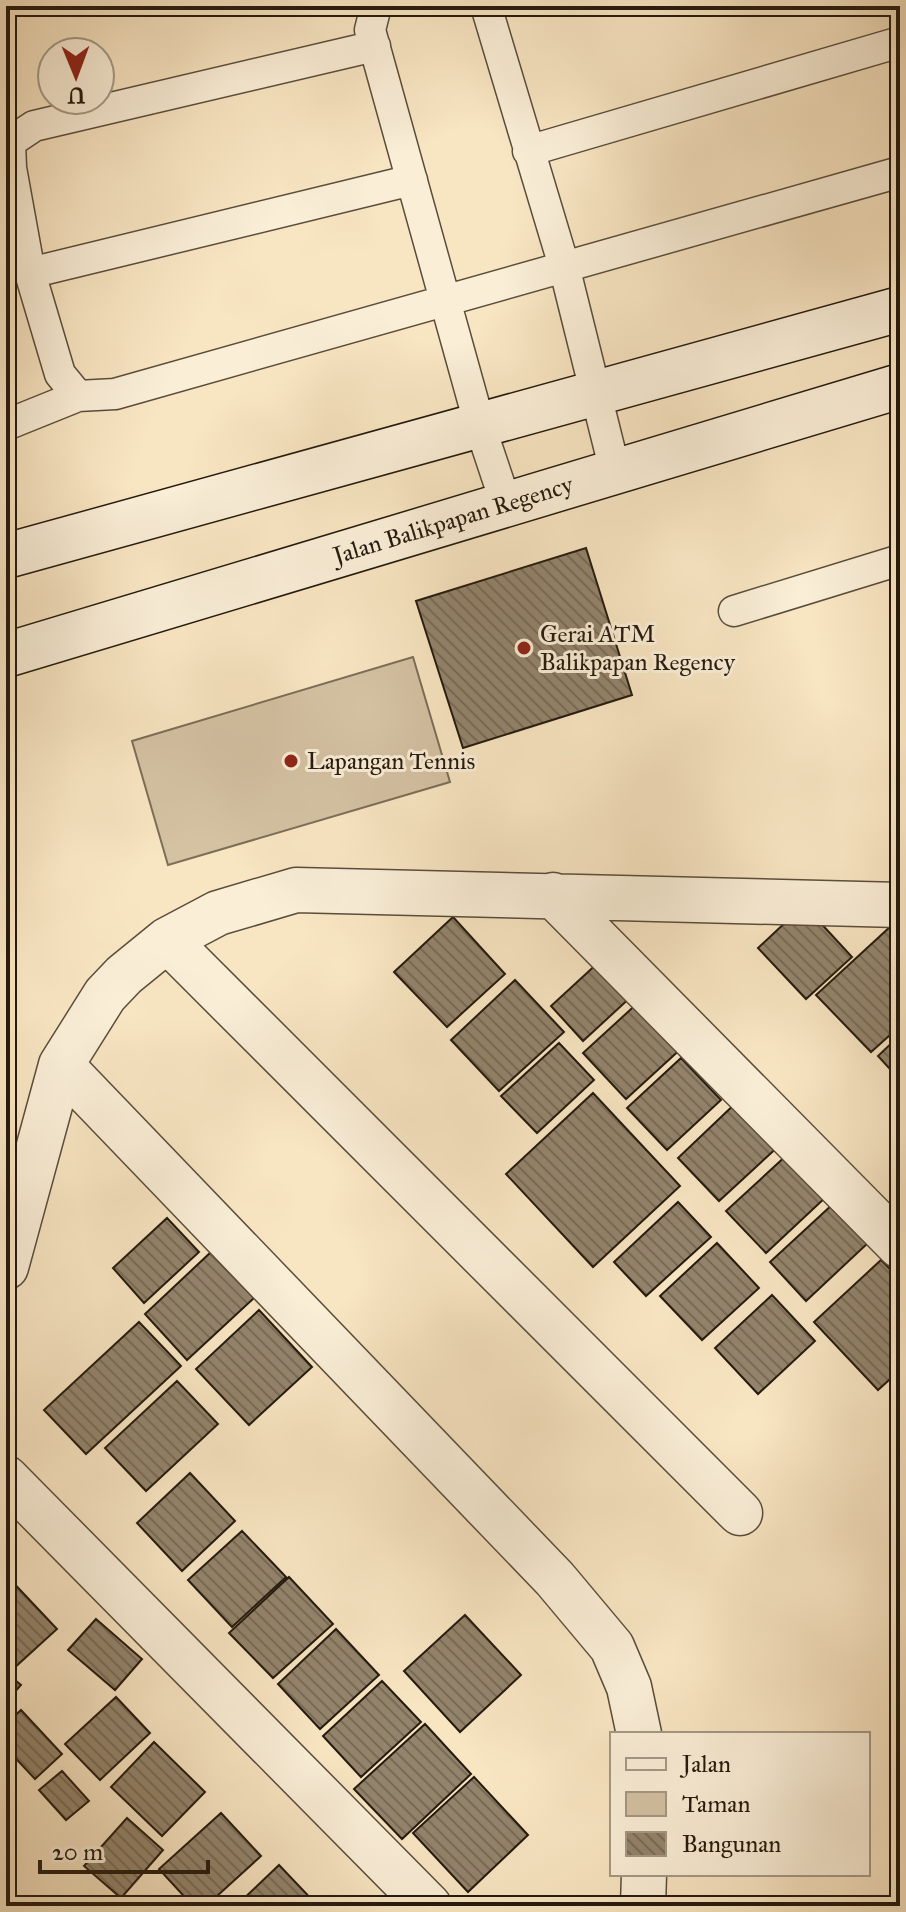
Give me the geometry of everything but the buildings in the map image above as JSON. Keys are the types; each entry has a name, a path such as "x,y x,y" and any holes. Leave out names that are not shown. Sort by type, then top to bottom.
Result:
{"street":[{"path":"6,556 900,309"},
{"name":"Jalan Balikpapan Regency","path":"6,655 900,386"},
{"path":"6,1267 61,1065 105,995 124,975 167,940 218,913 296,890 900,905"},
{"path":"553,895 900,1246"},
{"path":"167,940 740,1513"},
{"path":"61,1065 555,1579 612,1647 629,1687 639,1732"},
{"path":"6,1478 429,1906"},
{"path":"643,1906 644,1876"}],"lane":[{"path":"376,6 370,30 480,426 506,504"},
{"path":"495,8 528,151 564,266 615,471"},
{"path":"528,151 900,42"},
{"path":"78,396 60,374 30,273 11,168 10,142 34,126 375,46"},
{"path":"6,425 78,396 115,394 900,172"},
{"path":"30,273 412,180"},
{"path":"734,611 900,560"}],"green space":[{"name":"Lapangan Tennis","path":"413,657 450,782 168,865 132,741"}],"place":[{"name":"Gerai ATM Balikpapan Regency","path":"524,648"},
{"name":"Lapangan Tennis","path":"291,761"}]}
